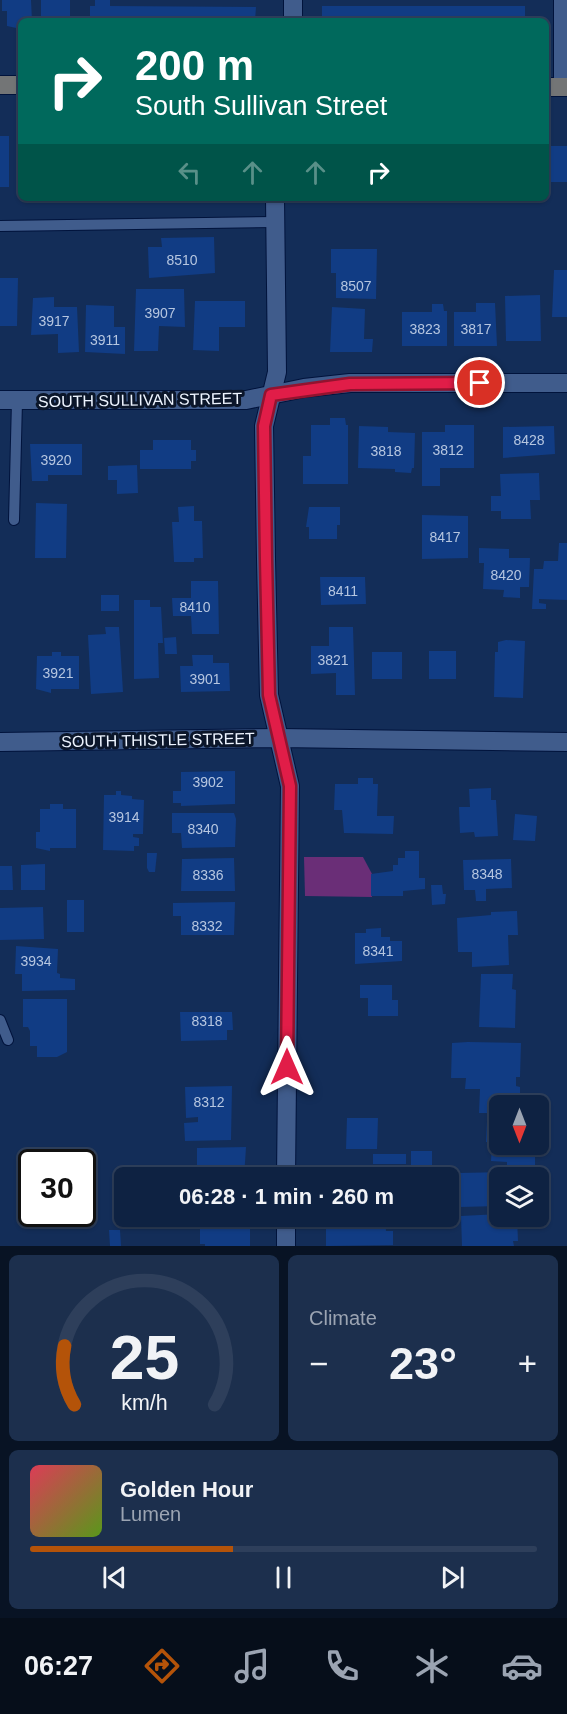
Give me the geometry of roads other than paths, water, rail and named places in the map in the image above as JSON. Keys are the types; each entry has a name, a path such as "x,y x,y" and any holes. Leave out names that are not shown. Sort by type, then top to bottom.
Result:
{"street":[{"path":"293,0 293,18"},
{"path":"559,87 563,0"},
{"path":"0,85 18,85"},
{"path":"275,201 277,372 264,426 269,695 290,786 286,1167"},
{"name":"SOUTH SULLIVAN STREET","path":"8,401 246,400 350,384 567,383"},
{"name":"SOUTH THISTLE STREET","path":"0,742 280,738 567,742"},
{"path":"286,1227 286,1246"}],"lane":[{"path":"0,226 275,222"},
{"path":"8,401 14,520"},
{"path":"0,1020 8,1040"}]}
